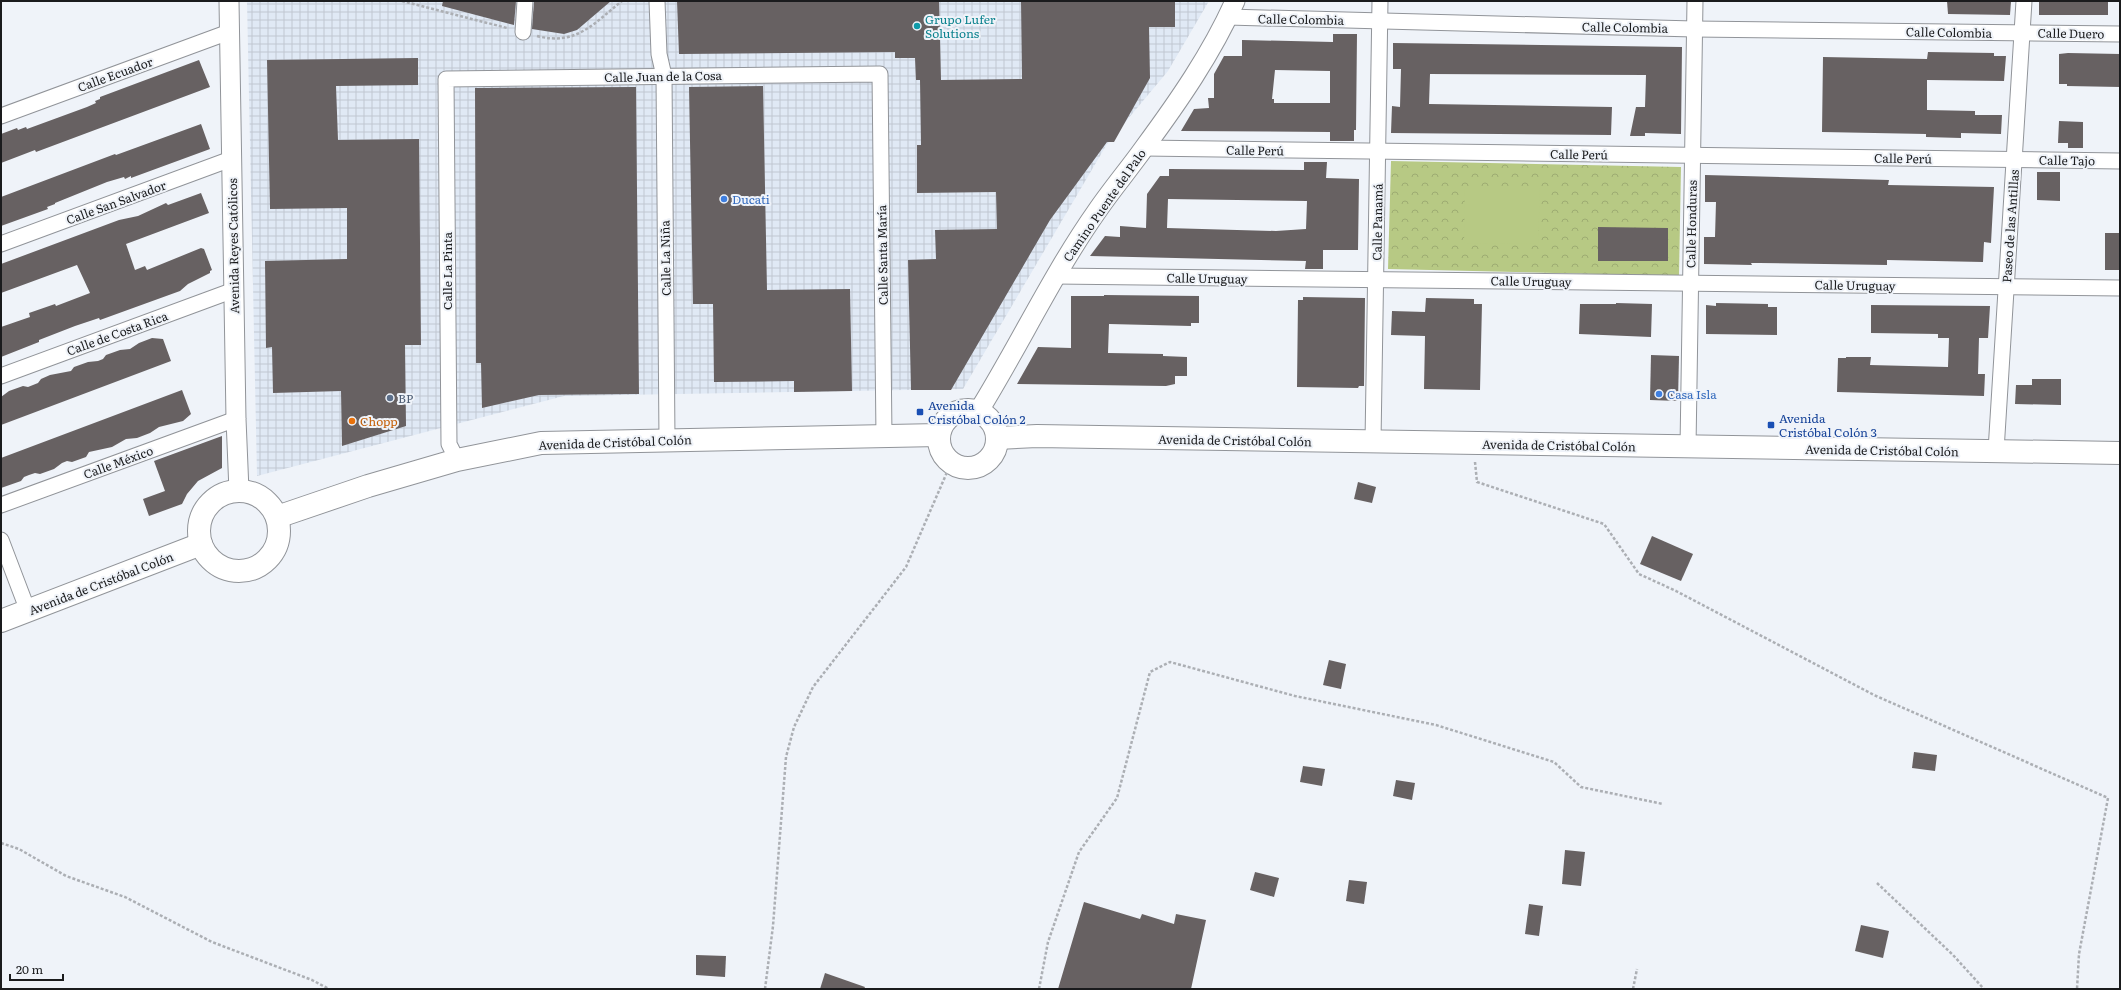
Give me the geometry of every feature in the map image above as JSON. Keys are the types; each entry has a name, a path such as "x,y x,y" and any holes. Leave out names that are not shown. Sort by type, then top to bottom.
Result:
{"main road":[{"path":"961,411 978,412 991,421 995,428 997,438 995,450 985,463 971,469 951,463 941,452 939,435 946,420 961,411"},
{"name":"Avenida de Cristóbal Colón","path":"277,517 368,486 457,460 540,443 939,435"},
{"name":"Avenida de Cristóbal Colón","path":"997,438 1037,436 2120,453"},
{"path":"239,491 251,493 262,498 271,506 277,517 280,530 278,542 273,554 264,563 253,569 240,572 228,570 216,564 207,555 201,544 200,525 206,508 215,499 226,493 239,491"},
{"name":"Avenida de Cristóbal Colón","path":"1,621 28,612 201,544"}],"street":[{"name":"Avenida Reyes Católicos","path":"229,1 236,419 239,491"},
{"path":"523,32 525,1"},
{"name":"Calle La Niña","path":"657,1 659,54 664,76 667,440"},
{"name":"Calle Panamá","path":"1373,442 1380,1"},
{"name":"Calle Honduras","path":"1688,447 1695,1"},
{"name":"Paseo de las Antillas","path":"1996,452 2024,1"},
{"name":"Calle Colombia","path":"1232,9 1380,21 1694,29 2022,33"},
{"name":"Camino Puente del Palo","path":"978,412 1055,276 1097,210 1144,148 1189,83 1232,9"},
{"name":"Calle Ecuador","path":"1,116 229,32"},
{"name":"Calle Duero","path":"2022,33 2120,34"},
{"name":"Calle Juan de la Cosa","path":"446,79 880,74"},
{"name":"Calle Santa María","path":"880,74 884,436"},
{"name":"Calle La Pinta","path":"446,79 448,444 457,460"},
{"name":"Calle Perú","path":"1144,148 2014,160"},
{"name":"Calle San Salvador","path":"1,244 231,159"},
{"name":"Calle Tajo","path":"2014,160 2120,161"},
{"name":"Calle Uruguay","path":"1055,276 2120,288"},
{"name":"Calle de Costa Rica","path":"1,376 234,290"},
{"name":"Calle México","path":"1,505 236,419"},
{"path":"1,540 28,612"}],"path":[{"path":"1473,444 1477,482 1604,524 1639,574 1676,591 1874,695 2108,798 2079,954 2076,989"},
{"path":"765,989 773,926 786,757 794,727 813,687 906,567 951,463"},
{"path":"1039,989 1048,942 1079,852 1117,798 1150,672 1170,662 1295,696 1436,725 1554,762 1581,787 1663,804"},
{"path":"1,843 19,849 66,876 125,897 212,942 312,980 329,989"},
{"path":"1877,883 1952,955 1984,989"},
{"path":"1633,989 1637,968"}],"shaded area":[{"path":"247,1 1209,1 1168,71 1107,144 963,389 564,396 257,476"}],"green space":[{"path":"1391,161 1681,167 1679,276 1388,269"},
{"path":"1465,188 1540,188 1538,243 1464,244"}],"building":[{"path":"443,1 516,1 514,25 442,6"},
{"path":"534,1 611,1 577,30 564,34 532,29"},
{"path":"677,1 939,1 941,80 1022,79 1021,1 1175,1 1175,27 1149,27 1150,78 1114,142 1107,142 1050,220 951,390 911,390 908,260 936,259 935,230 997,229 996,192 917,193 917,145 921,145 920,80 916,80 915,58 895,58 895,52 679,54"},
{"path":"1947,1 2011,1 2010,15 1948,14"},
{"path":"2039,1 2108,1 2108,15 2039,15"},
{"path":"1333,34 1357,34 1356,130 1354,130 1354,141 1330,141 1330,132 1181,131 1194,109 1209,108 1208,98 1214,98 1214,74 1224,56 1242,56 1242,40 1333,42","holes":["1275,70 1330,71 1330,103 1274,103 1274,99 1272,99"]},
{"path":"1393,43 1682,47 1681,134 1645,133 1645,136 1630,136 1636,107 1645,107 1646,75 1430,74 1429,104 1612,107 1611,135 1391,133 1392,106 1400,107 1401,69 1393,69"},
{"path":"1928,52 1994,53 1994,56 2006,56 2004,81 1927,80 1927,110 1975,111 1975,115 2002,115 2001,134 1961,133 1961,138 1926,137 1926,134 1822,132 1823,57 1927,59"},
{"path":"2059,54 2120,54 2120,87 2067,86 2067,84 2059,84"},
{"path":"418,58 418,85 336,86 338,140 419,139 421,345 405,345 406,426 342,446 341,391 273,393 272,347 266,348 265,261 347,259 347,208 270,209 267,60"},
{"path":"199,60 210,87 36,152 35,150 1,163 1,134 17,128 18,130 26,127 27,129 87,107 96,103 95,101 100,99 100,97"},
{"path":"763,86 767,290 850,289 852,391 794,392 794,381 714,382 713,304 693,304 689,87"},
{"path":"636,87 639,394 539,395 482,408 481,363 476,363 475,88"},
{"path":"2059,121 2083,122 2083,148 2068,148 2068,143 2058,143"},
{"path":"201,124 210,149 131,178 131,176 125,179 124,177 107,182 55,203 47,207 48,209 1,226 1,197 115,154 116,155"},
{"path":"1304,162 1327,162 1326,178 1359,179 1358,250 1323,250 1323,269 1305,269 1306,261 1090,256 1105,236 1120,237 1120,226 1146,228 1147,194 1160,176 1169,176 1169,169 1304,170","holes":["1168,199 1307,201 1306,229 1276,231 1167,228"]},
{"path":"2037,172 2060,172 2060,201 2037,200"},
{"path":"1705,175 1889,180 1888,185 1994,187 1991,243 1984,242 1983,262 1887,260 1887,265 1760,263 1751,263 1752,265 1704,264 1704,237 1715,237 1716,202 1705,202"},
{"path":"201,193 209,213 126,244 135,270 145,266 147,270 201,248 204,249 212,270 210,273 188,284 180,291 100,320 99,318 75,326 1,357 1,327 30,317 29,313 55,304 56,306 90,293 77,265 1,293 1,264 119,220 138,216 166,203 168,205"},
{"path":"1598,227 1668,228 1668,261 1598,261"},
{"path":"2105,233 2119,233 2120,270 2105,270"},
{"path":"1071,296 1199,296 1199,323 1191,323 1191,326 1109,324 1108,353 1163,354 1163,356 1187,357 1187,376 1175,376 1175,384 1166,386 1017,384 1038,347 1071,348"},
{"path":"1303,297 1365,298 1364,386 1359,386 1358,388 1297,387 1298,300 1303,300"},
{"path":"1426,298 1474,299 1474,304 1482,304 1480,390 1424,389 1425,336 1391,335 1392,311 1425,312"},
{"path":"1716,303 1768,304 1768,307 1777,307 1777,335 1706,334 1706,305 1716,306"},
{"path":"1580,304 1652,304 1651,337 1579,334"},
{"path":"1871,305 1990,306 1988,338 1979,338 1978,374 1985,374 1984,396 1837,392 1838,358 1871,357 1870,365 1948,367 1949,338 1938,338 1938,334 1871,333"},
{"path":"152,338 163,339 171,361 1,425 1,397 9,391 23,386 28,387 38,383 41,379 50,375 71,371 74,367 88,362 98,361 103,359 106,355 120,350 130,349 139,343"},
{"path":"1651,355 1679,356 1678,401 1650,400"},
{"path":"2032,379 2061,379 2061,405 2015,404 2016,385 2032,385"},
{"path":"182,390 191,414 183,421 159,427 150,433 137,438 126,439 112,447 89,452 86,457 72,462 67,461 54,469 40,474 35,473 29,475 24,477 21,481 1,488 1,458"},
{"path":"222,436 222,468 198,481 187,494 182,504 149,516 143,499 165,491 154,461"},
{"path":"1358,482 1376,487 1372,503 1354,499"},
{"path":"1652,536 1693,554 1681,581 1640,564"},
{"path":"1329,660 1346,664 1341,689 1323,685"},
{"path":"1914,752 1937,755 1935,771 1912,768"},
{"path":"1303,766 1325,769 1322,786 1300,782"},
{"path":"1396,780 1415,783 1412,800 1393,796"},
{"path":"1565,850 1585,852 1581,886 1562,884"},
{"path":"1255,872 1279,878 1274,897 1250,890"},
{"path":"1349,880 1367,882 1364,904 1346,901"},
{"path":"1084,902 1140,919 1142,914 1174,924 1176,914 1206,920 1191,989 1058,989"},
{"path":"1529,904 1543,906 1539,936 1525,934"},
{"path":"1861,925 1889,931 1883,958 1855,951"},
{"path":"696,955 726,956 725,977 696,975"},
{"path":"825,973 865,987 864,989 820,989"}],"place":[{"name":"Grupo Lufer Solutions","path":"917,26"},
{"name":"Ducati","path":"724,199"},
{"name":"Casa Isla","path":"1659,394"},
{"name":"BP","path":"390,398"},
{"name":"Avenida Cristóbal Colón 2","path":"920,412"},
{"name":"Chopp","path":"352,421"},
{"name":"Avenida Cristóbal Colón 3","path":"1771,425"}]}
